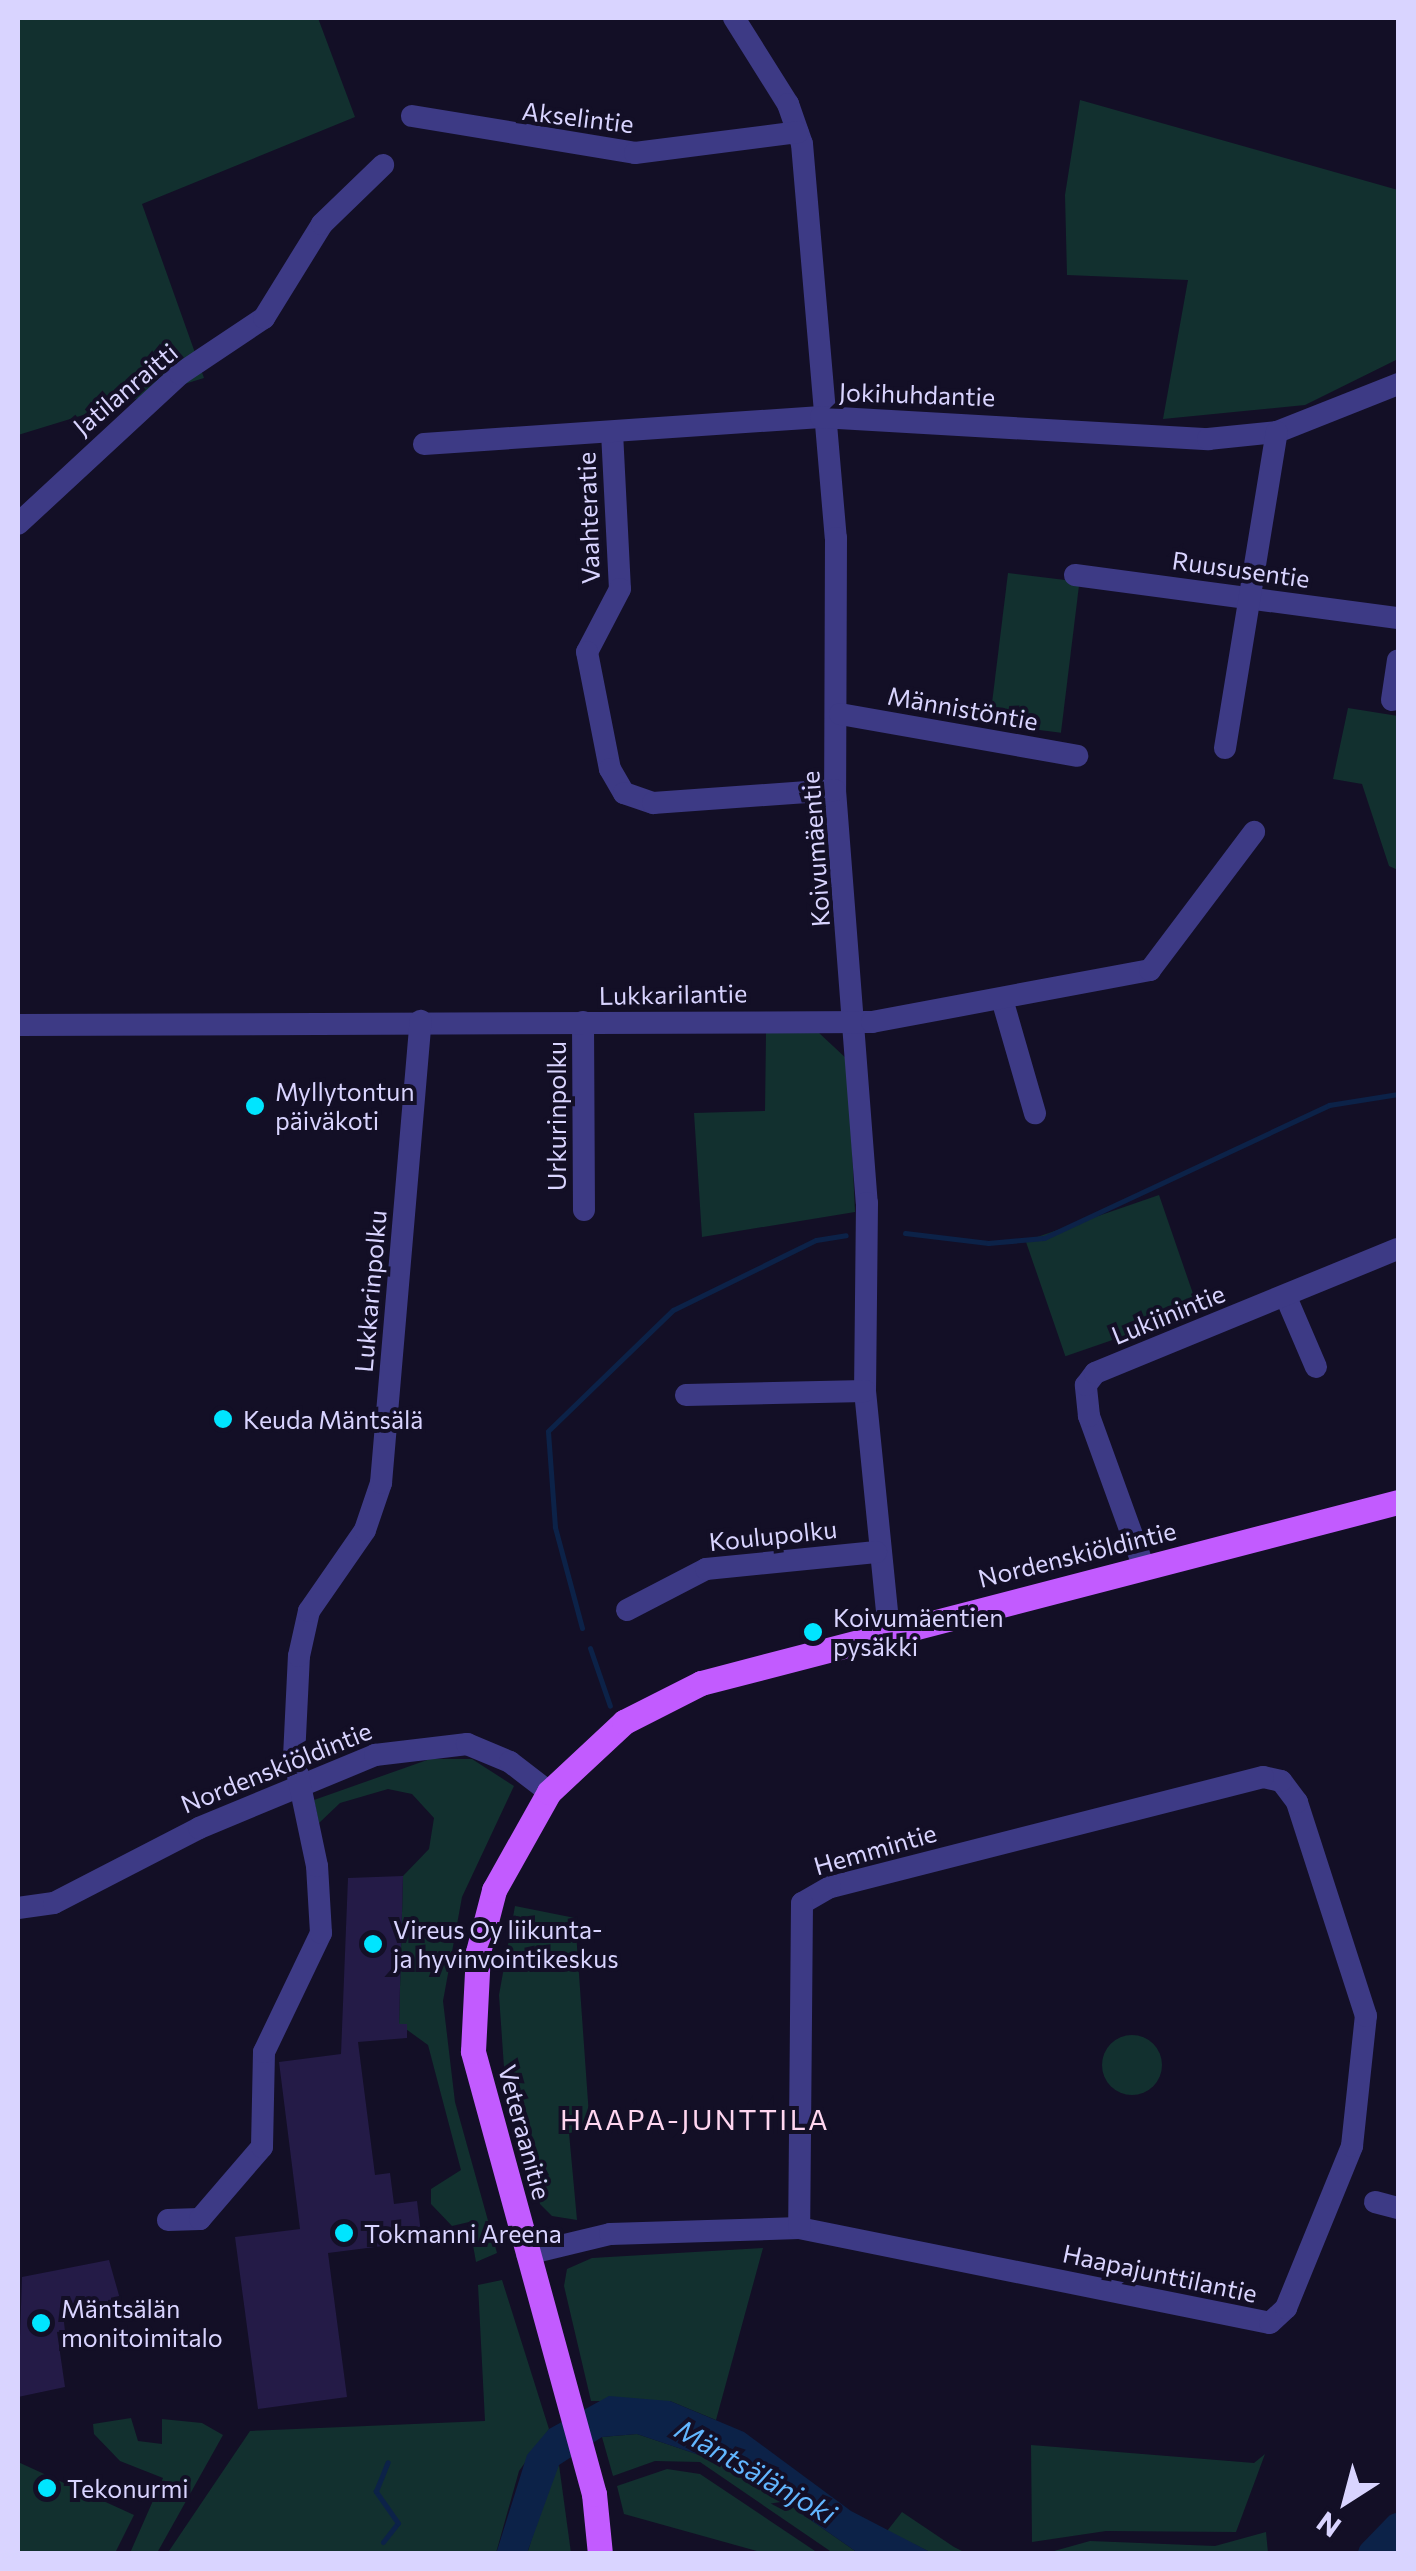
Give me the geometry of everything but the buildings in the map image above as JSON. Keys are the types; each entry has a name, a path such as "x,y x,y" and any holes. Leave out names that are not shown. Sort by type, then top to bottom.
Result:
{"main road":[{"name":"Nordenskiöldintie","path":"549,1792 578,1758 657,1701 769,1662 1398,1502"},
{"name":"Veteraanitie","path":"549,1792 494,1890 476,1994 473,2052 484,2106 586,2466 600,2554"}],"street":[{"name":"Koivumäentie","path":"734,18 798,132 821,417 836,538 840,714 835,790 867,1203 864,1391 876,1552 890,1633"},
{"name":"Akselintie","path":"412,116 635,153 798,132"},
{"name":"Jatilanraitti","path":"18,524 180,374 264,318 322,224 383,165"},
{"name":"Jokihuhdantie","path":"424,444 821,417 1208,439 1277,432 1398,384"},
{"name":"Vaahteratie","path":"612,432 620,589 586,652 610,769 624,793 653,803 835,790"},
{"path":"1225,748 1277,432"},
{"name":"Ruususentie","path":"1075,574 1398,618"},
{"path":"1392,700 1398,660"},
{"name":"Männistöntie","path":"840,714 1077,756"},
{"name":"Lukkarilantie","path":"18,1025 855,1022 1150,970 1254,832"},
{"path":"1002,998 1035,1113"},
{"name":"Lukkarinpolku","path":"168,2220 200,2219 262,2147 264,2052 321,1933 318,1866 299,1785 302,1634 375,1511 381,1483 421,1021"},
{"name":"Urkurinpolku","path":"583,1022 584,1210"},
{"name":"Lukiinintie","path":"1144,1568 1088,1416 1086,1385 1095,1373 1398,1249"},
{"path":"1286,1297 1316,1367"},
{"path":"686,1395 864,1391"},
{"name":"Koulupolku","path":"627,1610 706,1568 876,1552"},
{"name":"Nordenskiöldintie","path":"18,1908 54,1903 299,1785 375,1755 442,1743 491,1752 549,1792"},
{"name":"Hemmintie","path":"799,2228 802,1903 830,1887 1263,1777 1281,1782"},
{"name":"Haapajunttilantie","path":"527,2254 610,2234 799,2228 1249,2324 1278,2316 1352,2146 1366,2016 1297,1802 1281,1782"},
{"path":"1375,2202 1398,2208"}],"green space":[{"path":"18,18 318,18 355,117 142,204 204,378 18,435"},
{"path":"1080,100 1398,190 1398,359 1305,405 1163,419 1188,280 1067,275 1065,195"},
{"path":"1008,573 1079,582 1061,733 989,724"},
{"path":"1348,708 1398,716 1398,870 1389,866 1362,784 1333,779"},
{"path":"818,1032 848,1060 855,1212 702,1237 694,1113 765,1111 766,1033"},
{"path":"1159,1195 1199,1310 1065,1356 1026,1241"},
{"path":"430,1759 472,1759 514,1786 462,1897 443,2001 455,2102 497,2253 476,2262 469,2222 452,2226 431,2204 431,2189 461,2170 428,2045 399,2024 403,1876 429,1849 434,1818 412,1794 388,1789 340,1803 319,1823 314,1800"},
{"path":"515,1906 575,1918 590,2130 569,2133 577,2220 552,2216 540,2204 505,2082 499,1995"},
{"path":"1132,2035 1154,2043 1162,2065 1154,2087 1132,2095 1110,2087 1102,2065 1110,2043"},
{"path":"763,2248 716,2420 670,2401 591,2401 564,2286 567,2269 592,2258"},
{"path":"502,2280 549,2429 519,2471 496,2553 167,2554 250,2431 485,2421 478,2285"},
{"path":"131,2418 138,2441 162,2444 162,2419 202,2423 223,2435 157,2553 130,2553 163,2478 120,2461 94,2434 93,2424"},
{"path":"637,2434 735,2467 858,2553 833,2553 700,2462 655,2461 613,2476 602,2437"},
{"path":"1031,2445 1254,2463 1265,2454 1236,2532 1106,2531 1032,2542"},
{"name":"Tekonurmi","path":"18,2462 134,2515 115,2553 18,2553"},
{"path":"559,2465 571,2553 527,2554 549,2483"},
{"path":"667,2469 700,2474 818,2553 764,2553 624,2514 617,2486"},
{"path":"902,2512 966,2553 932,2553 887,2531"},
{"path":"1266,2532 1268,2553 1047,2553 1090,2541 1215,2546"}],"water":[{"path":"609,2396 670,2401 744,2432 851,2511 932,2553 858,2553 735,2467 637,2434 602,2437 559,2465 527,2553 496,2554 527,2455 549,2429"}],"waterway":[{"path":"905,1233 988,1243 1044,1238 1329,1105 1398,1094"},
{"path":"582,1628 555,1527 548,1431 673,1310 816,1240 846,1235"},
{"path":"590,1648 610,1706"},
{"path":"383,2542 398,2523 376,2491 388,2462"},
{"name":"Mäntsälänjoki","path":"1373,2554 1398,2528"}],"place":[{"name":"Myllytontun päiväkoti","path":"255,1106"},
{"name":"Keuda Mäntsälä","path":"223,1419"},
{"name":"Koivumäentien pysäkki","path":"813,1632"},
{"name":"Vireus Oy liikunta- ja hyvinvointikeskus","path":"373,1944"},
{"name":"Tokmanni Areena","path":"344,2233"},
{"name":"Mäntsälän monitoimitalo","path":"41,2323"},
{"name":"Tekonurmi","path":"47,2488"}],"district":[{"name":"HAAPA-JUNTTILA","path":"695,2119"}]}
